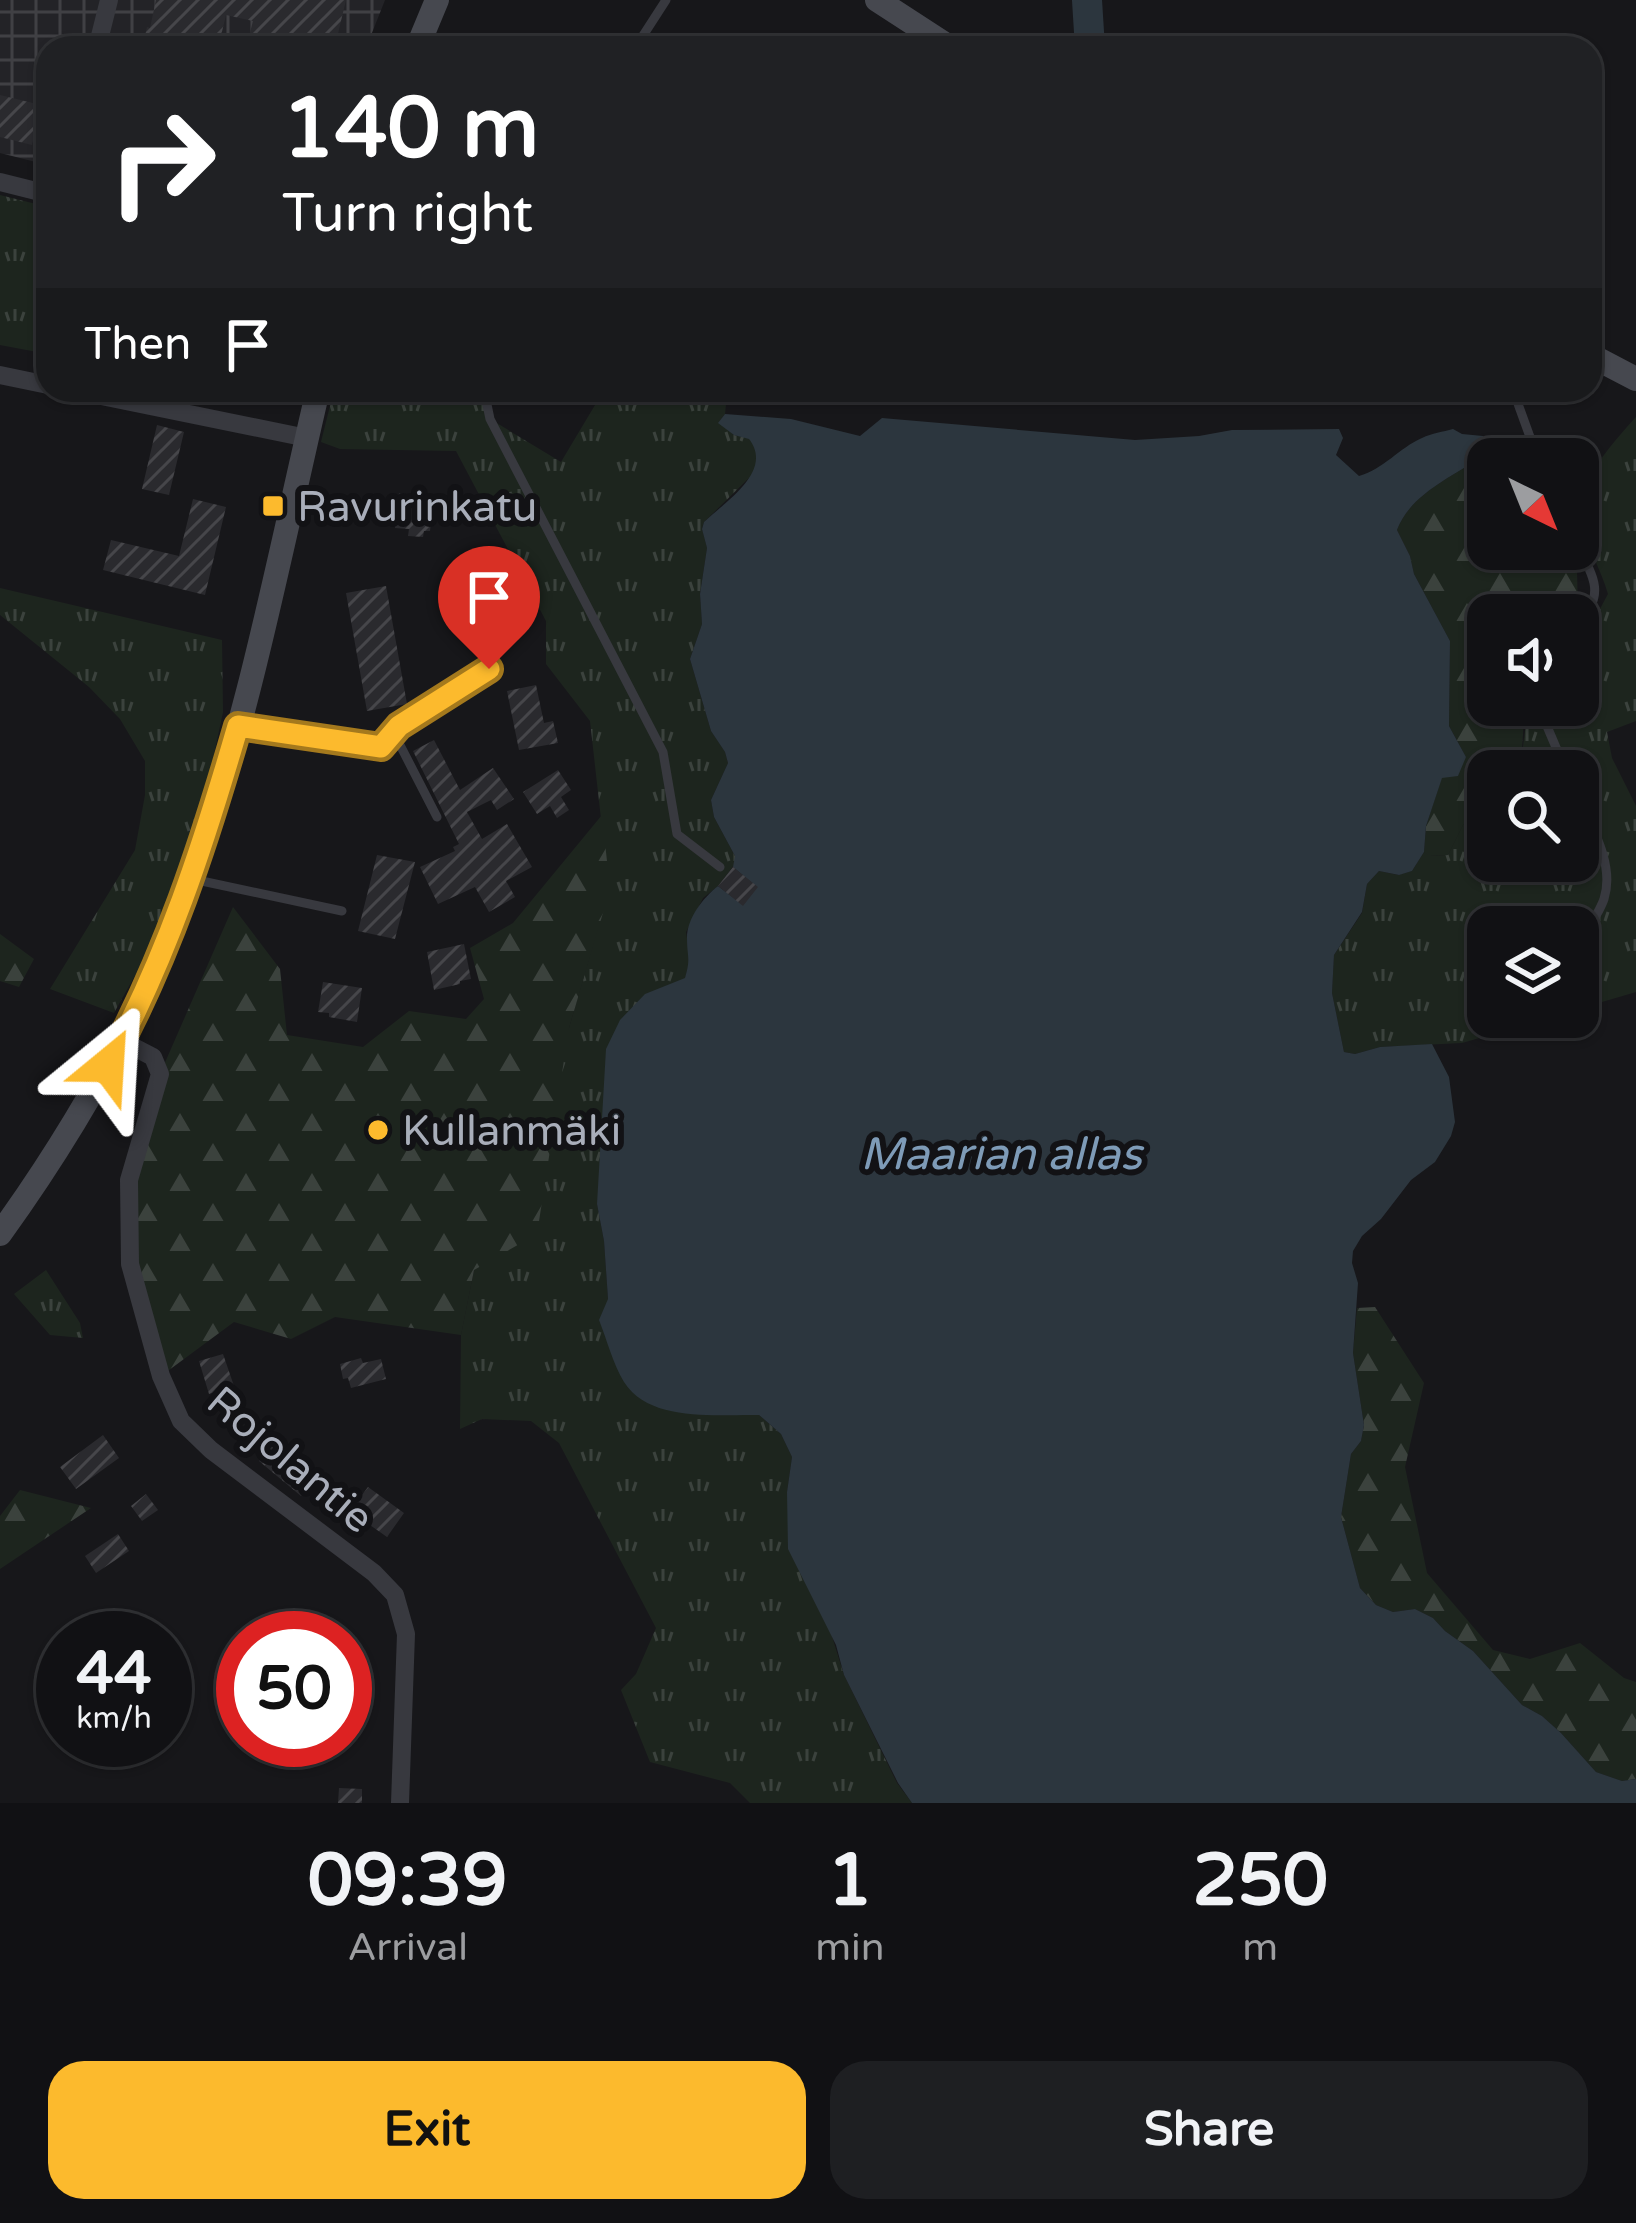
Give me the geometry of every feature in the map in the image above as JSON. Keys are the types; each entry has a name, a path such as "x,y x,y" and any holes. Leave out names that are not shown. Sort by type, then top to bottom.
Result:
{"main road":[{"path":"422,36 437,0"},
{"path":"877,0 932,36"},
{"path":"1602,362 1636,379"},
{"path":"0,1234 62,1144 122,1041 191,879 256,665 315,402"}],"street":[{"path":"100,36 109,0"},
{"path":"0,182 36,191"},
{"path":"0,375 36,382"},
{"path":"131,402 307,438"},
{"name":"Rojolantie","path":"122,1041 152,1058 160,1073 129,1180 130,1264 161,1376 181,1421 211,1450 374,1573 395,1595 406,1634 400,1803"}],"lane":[{"path":"642,36 666,0"},
{"path":"486,402 490,419 663,752 677,834 720,867"},
{"path":"1517,402 1530,438"},
{"path":"381,747 399,726 489,669"},
{"path":"238,726 381,747 400,745 437,818"},
{"path":"1599,842 1606,864 1606,895 1599,909"},
{"path":"191,879 342,911"}],"shaded area":[{"path":"0,0 385,0 371,36 36,36 36,162 0,153"}],"green space":[{"path":"0,195 36,204 36,352 0,345"},
{"path":"331,402 486,402 490,419 561,462 597,402 722,402 725,414 719,422 734,435 749,438 754,447 754,473 702,528 707,548 700,594 702,624 690,659 711,731 728,763 711,800 735,864 703,898 686,932 690,959 685,979 645,995 597,1204 608,1299 686,1413 759,1415 781,1434 792,1457 787,1492 844,1675 897,1783 912,1803 750,1803 730,1783 650,1762 621,1690 636,1674 656,1628 559,1443 531,1421 482,1419 460,1429 461,1335 474,1270 569,1028 609,890 590,721 546,664 546,621 456,451 340,449 321,442"},
{"path":"1636,417 1636,721 1607,732 1612,758 1636,806 1636,992 1599,1003 1599,906 1467,906 1467,1038 1479,1038 1344,1052 1332,993 1334,955 1362,913 1367,884 1379,871 1398,875 1412,871 1424,852 1448,855 1467,821 1467,882 1599,882 1599,750 1523,750 1526,726 1599,726 1599,611 1608,594 1598,570 1599,462"},
{"path":"1467,466 1467,570 1577,570 1578,594 1467,594 1467,726 1524,726 1522,750 1467,750 1467,821 1448,855 1429,856 1424,852 1426,826 1442,777 1466,757 1449,726 1450,641 1414,574 1397,530 1411,507"},
{"path":"0,588 222,640 223,712 203,806 152,945 114,1013 50,989 135,850 145,795 145,761 120,719 89,687 0,615"},
{"path":"602,815 610,889 569,1028 537,1234 474,1270 461,1335 335,1317 291,1339 234,1322 161,1376 130,1264 129,1180 160,1074 233,907 280,969 287,1035 363,1047 409,1011 466,1019 484,999 470,948 513,923"},
{"path":"0,934 34,959 19,987 0,981"},
{"path":"46,1270 80,1323 83,1338 50,1335 14,1294"},
{"path":"1375,1307 1424,1383 1405,1467 1427,1573 1493,1650 1530,1659 1580,1643 1636,1682 1636,1779 1622,1781 1596,1772 1561,1733 1522,1705 1473,1651 1433,1618 1415,1609 1393,1612 1376,1605 1360,1588 1341,1517 1351,1454 1361,1441 1364,1425 1353,1353 1357,1308"},
{"path":"20,1490 91,1508 0,1569 0,1516"}],"water":[{"name":"Maarian allas","path":"725,414 791,419 860,436 882,418 1135,440 1232,430 1339,429 1343,438 1336,455 1359,476 1430,435 1453,429 1483,436 1467,438 1467,466 1421,497 1397,530 1414,574 1450,641 1449,726 1466,757 1458,776 1442,778 1426,826 1424,852 1412,871 1399,875 1379,871 1367,884 1362,912 1334,955 1332,993 1344,1052 1432,1044 1449,1077 1455,1122 1435,1162 1411,1180 1353,1251 1358,1283 1353,1353 1364,1425 1361,1441 1351,1454 1341,1517 1360,1588 1376,1605 1393,1612 1415,1609 1433,1618 1473,1651 1522,1705 1561,1733 1596,1772 1622,1781 1636,1779 1636,1803 912,1803 844,1675 836,1645 788,1549 792,1457 781,1434 759,1415 667,1410 636,1395 624,1382 599,1320 608,1299 597,1204 606,1049 620,1020 645,994 685,978 688,931 707,896 718,886 743,905 757,887 733,867 735,856 714,817 711,800 728,763 711,731 690,659 702,624 704,522 744,485 756,463 749,439 718,423"}],"building":[{"path":"156,0 346,0 337,36 249,36 253,21 226,15 221,36 145,36"},
{"path":"0,95 36,104 32,145 0,137"},
{"path":"157,425 184,432 169,495 142,489"},
{"path":"399,493 427,502 426,512 432,513 430,531 424,531 423,537 408,536 409,529 395,528"},
{"path":"193,499 226,507 205,595 103,570 111,540 179,556"},
{"path":"386,586 407,704 367,711 346,593"},
{"path":"536,685 544,723 553,721 558,743 519,750 507,691"},
{"path":"434,740 460,790 493,768 514,799 497,810 491,800 467,812 482,839 507,824 532,867 506,881 515,897 489,912 475,887 438,904 420,867 455,851 453,847 459,844 413,751"},
{"path":"558,770 571,790 561,797 569,810 557,818 550,806 537,814 523,792"},
{"path":"377,855 415,862 395,939 358,931"},
{"path":"733,867 758,887 743,906 718,886"},
{"path":"464,944 471,979 434,990 427,952"},
{"path":"323,982 362,988 357,1022 318,1012"},
{"path":"223,1354 234,1386 209,1394 199,1361"},
{"path":"361,1358 363,1363 381,1359 386,1379 351,1388 340,1364"},
{"path":"103,1435 119,1458 76,1489 60,1467"},
{"path":"276,1440 310,1468 307,1472 315,1478 301,1496 259,1461"},
{"path":"368,1487 404,1513 387,1537 350,1511"},
{"path":"146,1494 158,1510 142,1521 131,1506"},
{"path":"118,1534 129,1551 96,1573 85,1556"},
{"path":"339,1788 362,1789 362,1803 338,1803"}],"waterway":[{"path":"1087,0 1089,36"}],"place":[{"name":"Ravurinkatu","path":"273,506"},
{"name":"Kullanmäki","path":"378,1130"}],"route":[{"path":"108,1065 191,879 238,726 381,747 399,726 489,669"}]}
